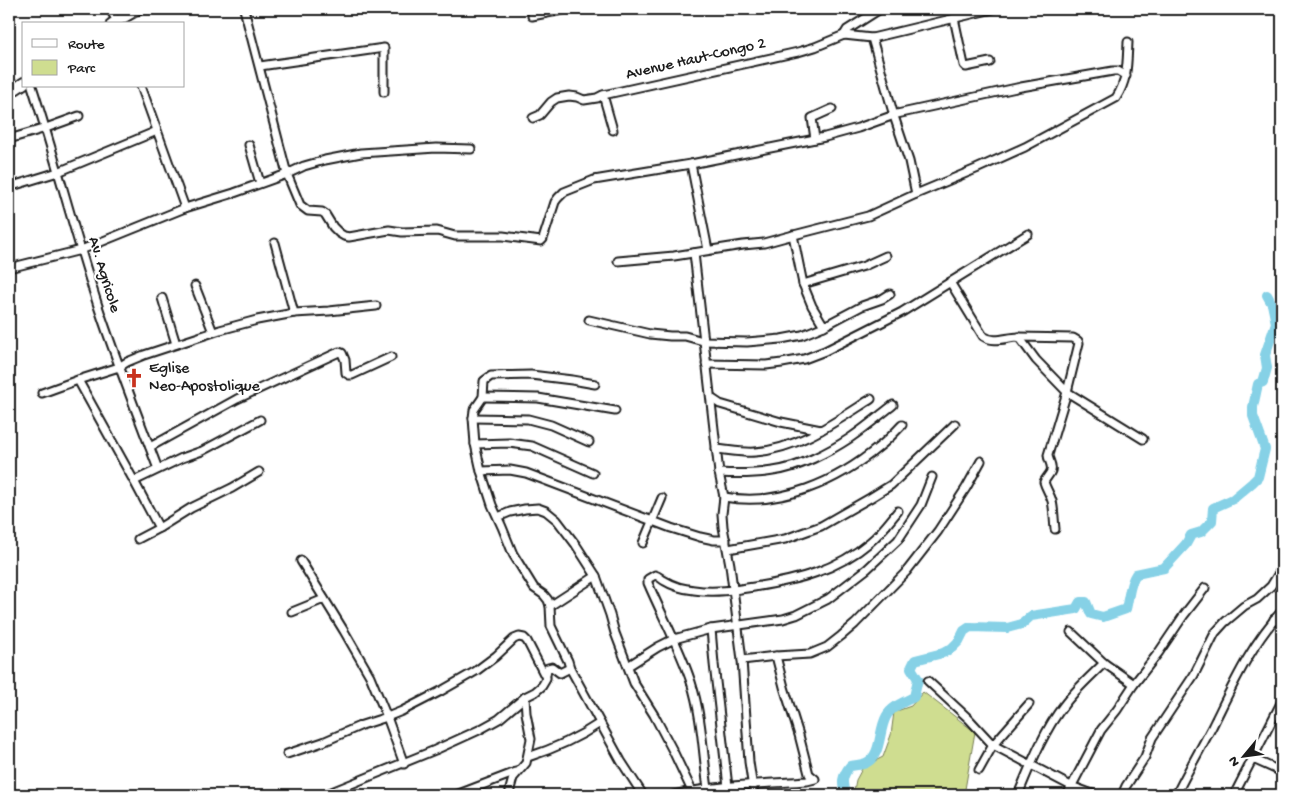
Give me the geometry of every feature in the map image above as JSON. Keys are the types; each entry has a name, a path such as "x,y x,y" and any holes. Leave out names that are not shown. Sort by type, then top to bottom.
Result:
{"main road":[{"path":"118,22 138,9"},
{"path":"9,93 22,84"}],"street":[{"path":"110,9 116,22"},
{"path":"244,9 287,174 300,205 308,211 322,212 339,233 349,237 389,230 412,232 437,231 454,236 503,236 541,241 558,198 564,192 594,180 691,164 814,139 858,128 894,116 1021,87 1113,71 1118,71 1126,76"},
{"path":"532,16 567,9"},
{"name":"Avenue Haut-Congo 2","path":"533,118 540,115 551,102 558,98 569,96 584,100 597,98 603,95 815,48 844,35 847,30 880,9"},
{"path":"844,35 872,38 993,9"},
{"path":"954,18 966,67 990,62"},
{"path":"872,38 909,161 916,194"},
{"path":"618,261 764,243 868,216 1024,147 1116,98 1126,76 1128,42"},
{"path":"260,66 384,48 384,92"},
{"name":"Av. Agricole","path":"33,88 99,309 158,469"},
{"path":"142,88 185,208"},
{"path":"603,95 612,130"},
{"path":"814,139 812,118 832,109"},
{"path":"9,138 46,128 79,116"},
{"path":"9,187 58,172 157,131"},
{"path":"249,145 260,183"},
{"path":"9,268 81,250 185,208 325,160 361,153 436,148 471,149"},
{"path":"691,164 708,250"},
{"path":"706,364 766,365 804,359 825,351 902,312 1028,234"},
{"path":"793,236 803,284 812,306 824,326"},
{"path":"275,243 294,313"},
{"path":"694,253 716,449 724,497 722,514 734,590 742,660 748,747 754,795"},
{"path":"803,284 864,266 886,256"},
{"path":"950,282 983,336 990,340 996,341 1019,337 1073,338 1078,341 1067,392 1048,455 1048,461 1052,468 1044,482 1053,503 1055,529"},
{"path":"195,286 212,332"},
{"path":"589,320 650,334 685,336 703,341 747,342 802,335 890,294"},
{"path":"162,298 176,344"},
{"path":"42,393 119,367 144,354 256,320 294,313 376,306"},
{"path":"1019,337 1036,360 1067,392 1143,439"},
{"path":"150,447 237,399 339,352 342,353 345,360 346,373 349,375 391,357"},
{"path":"595,384 531,375 491,376 484,381 483,397 474,410 475,444 492,505 513,554 534,588 544,595 550,606 551,626 570,668 621,761 643,795"},
{"path":"78,380 159,528"},
{"path":"483,397 538,398 615,412"},
{"path":"711,398 720,404 781,422 821,430"},
{"path":"716,449 752,452 785,447 821,430 870,399"},
{"path":"719,473 733,474 774,471 799,464 851,437 893,405"},
{"path":"473,418 528,419 551,425 590,442"},
{"path":"134,480 202,451 260,420"},
{"path":"728,549 785,539 830,521 881,492 955,424"},
{"path":"724,497 740,500 763,499 806,489 848,469 881,446 902,425"},
{"path":"475,444 509,443 532,446 593,473"},
{"path":"742,660 810,654 827,648 855,624 906,572 938,531 981,461"},
{"path":"481,471 510,470 526,472 652,521 700,537 726,540"},
{"path":"138,539 259,472"},
{"path":"628,666 674,639 711,629 783,619 815,606 866,569 898,540 921,505 932,477"},
{"path":"644,543 662,498"},
{"path":"498,517 525,509 538,508 546,510 557,520 576,545 596,576 634,683 654,715 692,791"},
{"path":"708,789 697,709 691,683 674,639 648,583 648,579 655,575 684,588 696,590 734,590 795,580 815,574 837,564 869,543 898,511"},
{"path":"301,561 370,676 404,764"},
{"path":"1122,795 1145,757 1152,738 1194,675 1215,633 1240,610 1257,600 1271,586 1282,568"},
{"path":"550,606 596,576"},
{"path":"1067,795 1101,730 1205,588"},
{"path":"292,612 324,599"},
{"path":"1176,795 1257,642 1282,611"},
{"path":"1274,619 1282,624"},
{"path":"711,629 728,787"},
{"path":"1071,632 1104,663 1134,684"},
{"path":"287,754 324,742 362,725 387,717 441,691 476,670 519,637 527,641 546,678"},
{"path":"673,795 752,784 815,779 809,774 776,656"},
{"path":"1018,795 1031,764 1056,716 1065,703 1104,663"},
{"path":"324,795 404,764 480,730 506,714 525,697 542,686 548,668 552,667 560,673 570,668"},
{"path":"928,681 992,745 1071,786 1095,795"},
{"path":"456,795 516,772 526,763 531,734 525,697"},
{"path":"1234,795 1282,702"},
{"path":"979,770 992,745 1029,704"},
{"path":"528,757 583,734 600,722"},
{"path":"1253,759 1282,772"},
{"path":"510,795 510,789 516,772"}],"green space":[{"path":"923,692 975,732 964,795 853,795 856,780 863,767 883,757 891,735 894,712 911,706"}],"waterway":[{"path":"846,795 843,780 847,770 850,766 866,763 875,755 888,713 898,705 914,697 918,679 911,668 915,660 943,653 952,648 959,641 964,631 970,627 1007,628 1022,624 1031,616 1076,609 1080,602 1086,602 1091,614 1103,617 1126,609 1136,574 1164,568 1186,544 1191,535 1201,532 1212,521 1213,508 1233,499 1258,477 1265,449 1253,416 1253,407 1258,384 1263,382 1267,368 1265,355 1276,323 1272,304 1267,295"}],"place":[{"name":"Eglise Neo-Apostolique","path":"134,378"}]}
